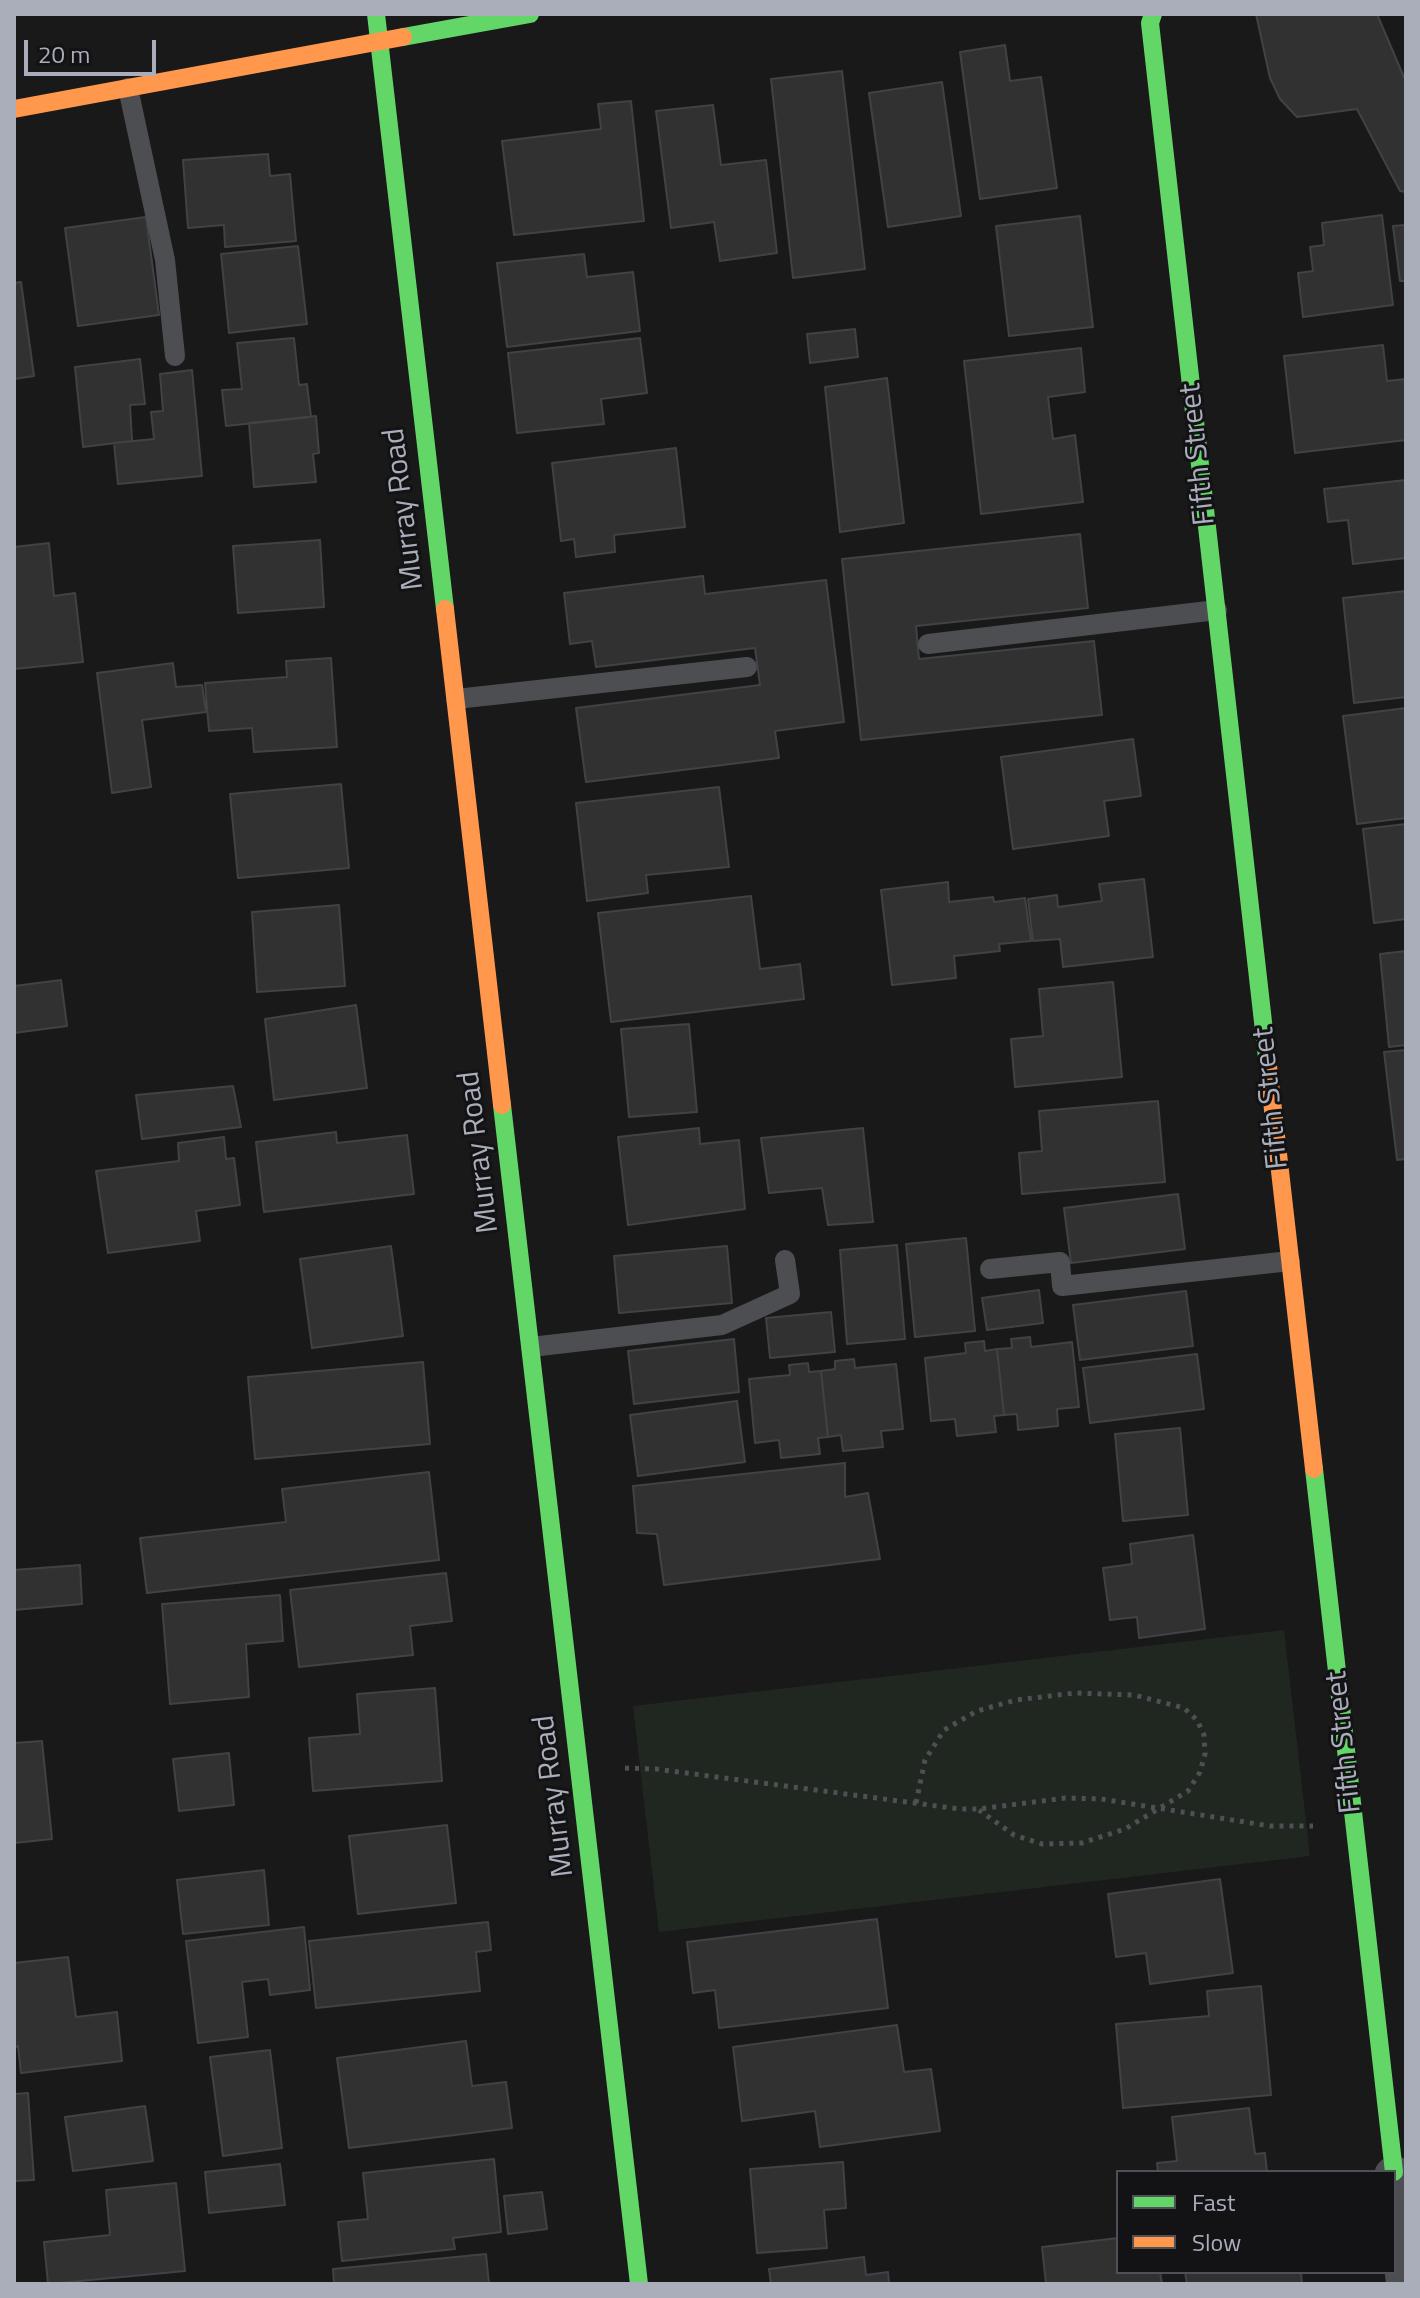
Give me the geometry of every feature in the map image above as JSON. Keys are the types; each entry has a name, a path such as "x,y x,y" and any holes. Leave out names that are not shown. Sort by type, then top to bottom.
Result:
{"street":[{"name":"Murray Road","path":"376,14 639,2284"},
{"path":"14,109 530,14"},
{"name":"Fifth Street","path":"1149,17 1394,2170"},
{"name":"Fifth Street","path":"1396,2192 1406,2283"}],"lane":[{"path":"128,88 165,260 175,356"},
{"path":"928,644 1217,610"},
{"path":"456,699 747,667"},
{"path":"531,1347 722,1325 790,1294 785,1260"},
{"path":"990,1269 1060,1262 1062,1286 1290,1261"}],"path":[{"path":"916,1803 925,1760 944,1730 977,1711 1016,1700 1075,1693 1134,1695 1184,1708 1197,1720 1204,1735 1205,1754 1200,1772 1188,1791 1125,1829 1082,1843 1042,1844 1014,1835 978,1809"},
{"path":"580,1765 656,1769 978,1809 1065,1798 1101,1799 1270,1826 1354,1825"}],"shaded area":[{"path":"1284,1630 1310,1856 659,1932 633,1706"}],"building":[{"path":"1256,14 1377,14 1406,82 1406,192 1400,191 1357,109 1297,117 1280,99 1270,78"},
{"path":"1005,45 1010,81 1041,77 1057,188 980,199 960,52"},
{"path":"842,71 865,269 793,278 771,79"},
{"path":"942,82 961,216 888,227 869,93"},
{"path":"631,101 644,221 514,235 502,141 601,129 598,104"},
{"path":"713,105 721,165 766,160 777,253 720,261 714,222 671,228 656,111"},
{"path":"268,154 270,176 290,174 296,241 225,247 224,225 188,228 183,160"},
{"path":"1382,215 1393,305 1303,317 1298,273 1313,271 1310,247 1324,245 1322,223"},
{"path":"1080,216 1093,327 1009,336 996,226"},
{"path":"146,217 159,315 78,326 65,228"},
{"path":"1406,225 1406,281 1400,281 1393,226"},
{"path":"298,246 307,324 229,333 221,254"},
{"path":"584,254 587,277 633,272 640,331 507,347 497,263"},
{"path":"21,282 34,376 14,379 14,283"},
{"path":"855,329 858,357 810,363 807,334"},
{"path":"294,338 299,385 307,384 311,417 226,426 222,390 242,389 237,343"},
{"path":"640,338 647,393 601,399 604,424 517,433 508,353"},
{"path":"1383,345 1387,381 1406,379 1406,440 1295,453 1284,356"},
{"path":"1081,348 1085,392 1048,397 1053,439 1075,435 1083,502 981,514 964,361"},
{"path":"140,359 145,404 130,405 132,441 83,447 75,367"},
{"path":"192,370 202,476 118,484 114,443 154,439 151,412 163,411 160,374"},
{"path":"887,378 904,523 840,532 825,387"},
{"path":"316,416 319,453 313,454 316,482 254,487 249,423"},
{"path":"676,448 685,527 614,535 615,552 576,557 574,539 561,541 552,463"},
{"path":"1406,480 1406,558 1353,564 1348,520 1328,522 1324,489"},
{"path":"1080,534 1088,608 916,626 919,659 1094,641 1102,715 861,740 842,559"},
{"path":"320,540 324,607 238,613 233,546"},
{"path":"49,543 54,596 75,593 83,662 14,669 14,547"},
{"path":"703,576 705,594 826,580 844,722 775,731 779,758 586,782 576,708 760,685 755,648 596,667 592,641 570,644 564,593"},
{"path":"1406,591 1406,697 1354,703 1343,598"},
{"path":"331,658 337,747 254,752 252,728 209,731 205,683 287,677 286,661"},
{"path":"173,663 176,687 202,685 206,712 142,720 151,787 112,793 97,673"},
{"path":"1406,708 1406,818 1357,824 1343,716"},
{"path":"1133,739 1141,796 1104,801 1109,836 1013,849 1001,757"},
{"path":"341,784 349,868 238,878 230,794"},
{"path":"719,787 729,867 646,875 648,893 587,901 576,803"},
{"path":"1406,824 1406,919 1374,923 1363,829"},
{"path":"1144,879 1153,957 1063,967 1060,939 1033,941 1028,899 1057,895 1058,907 1102,901 1099,884"},
{"path":"948,882 949,902 993,897 994,902 1025,898 1031,941 999,944 1000,951 954,956 956,978 892,985 881,890"},
{"path":"751,896 760,969 800,964 804,999 611,1022 598,913"},
{"path":"339,905 345,986 257,992 252,912"},
{"path":"1406,951 1406,1045 1389,1047 1380,954"},
{"path":"61,980 67,1026 14,1033 14,986"},
{"path":"1113,982 1122,1077 1015,1087 1011,1039 1043,1036 1039,989"},
{"path":"356,1005 367,1088 274,1100 265,1019"},
{"path":"689,1024 697,1112 629,1117 621,1029"},
{"path":"1406,1050 1406,1159 1397,1160 1384,1052"},
{"path":"233,1086 241,1127 142,1139 136,1095"},
{"path":"1158,1101 1165,1182 1022,1194 1019,1153 1042,1151 1039,1111"},
{"path":"699,1128 700,1144 739,1140 745,1209 628,1225 618,1137"},
{"path":"863,1128 873,1222 828,1225 822,1188 769,1193 761,1138"},
{"path":"336,1132 337,1143 407,1135 414,1194 264,1212 256,1142"},
{"path":"224,1137 226,1159 234,1158 240,1205 196,1211 200,1241 108,1253 96,1171 179,1161 178,1143"},
{"path":"1178,1194 1185,1249 1071,1263 1064,1208"},
{"path":"966,1238 975,1331 915,1337 906,1244"},
{"path":"897,1245 905,1339 847,1344 840,1250"},
{"path":"391,1246 403,1336 312,1348 300,1259"},
{"path":"727,1246 732,1303 619,1313 614,1256"},
{"path":"1039,1290 1043,1323 987,1330 982,1298"},
{"path":"1186,1291 1193,1346 1080,1360 1073,1305"},
{"path":"831,1312 835,1352 770,1358 766,1318"},
{"path":"1030,1337 1031,1347 1072,1342 1079,1407 1057,1409 1058,1426 1018,1430 1017,1414 1004,1415 997,1349 1012,1348 1011,1339"},
{"path":"734,1339 739,1392 634,1404 628,1351"},
{"path":"984,1341 985,1351 997,1349 1004,1415 994,1416 996,1432 957,1436 955,1419 931,1421 925,1358 966,1353 965,1343"},
{"path":"1197,1354 1204,1409 1090,1423 1083,1368"},
{"path":"854,1359 855,1368 896,1364 903,1429 881,1431 883,1447 843,1451 841,1435 828,1437 821,1371 835,1369 835,1361"},
{"path":"423,1362 430,1444 255,1459 248,1377"},
{"path":"808,1363 809,1372 821,1371 828,1437 818,1438 820,1454 781,1458 779,1440 755,1443 749,1379 790,1375 789,1365"},
{"path":"737,1401 745,1462 638,1476 630,1415"},
{"path":"1180,1428 1188,1515 1123,1521 1115,1434"},
{"path":"845,1463 845,1497 868,1493 880,1559 664,1585 657,1534 637,1533 633,1486"},
{"path":"429,1472 439,1560 147,1593 140,1538 286,1522 282,1489"},
{"path":"1193,1535 1205,1629 1139,1638 1137,1617 1110,1620 1103,1568 1132,1564 1130,1544"},
{"path":"80,1565 82,1604 14,1610 14,1570"},
{"path":"446,1573 452,1621 410,1626 413,1655 299,1667 290,1590"},
{"path":"280,1595 283,1641 246,1644 249,1697 170,1704 162,1604"},
{"path":"435,1688 442,1781 313,1791 309,1738 360,1734 357,1694"},
{"path":"42,1741 52,1839 14,1843 14,1743"},
{"path":"229,1753 234,1805 179,1811 173,1759"},
{"path":"447,1825 456,1903 358,1914 349,1836"},
{"path":"264,1870 269,1925 183,1934 177,1880"},
{"path":"1220,1879 1233,1973 1150,1984 1146,1953 1116,1957 1108,1894"},
{"path":"877,1919 888,2008 719,2028 715,1990 693,1993 687,1942"},
{"path":"488,1922 491,1950 476,1952 480,1991 316,2008 309,1941"},
{"path":"304,1927 310,1990 270,1995 268,1979 242,1982 248,2037 198,2043 186,1941"},
{"path":"68,1957 76,2017 117,2012 122,2061 21,2073 18,2046 14,2047 14,1963"},
{"path":"1261,1986 1271,2095 1123,2108 1116,2024 1209,2016 1207,1991"},
{"path":"897,2025 904,2072 931,2069 940,2131 820,2147 815,2111 742,2121 733,2047"},
{"path":"466,2041 472,2086 506,2082 512,2128 349,2148 337,2058"},
{"path":"270,2050 282,2148 223,2156 210,2057"},
{"path":"28,2093 34,2180 14,2181 14,2094"},
{"path":"145,2106 153,2161 73,2171 65,2117"},
{"path":"1249,2108 1255,2154 1265,2153 1267,2170 1158,2170 1157,2163 1177,2161 1172,2117"},
{"path":"494,2159 501,2232 453,2238 455,2249 342,2261 338,2222 368,2219 363,2173"},
{"path":"843,2162 846,2208 824,2210 827,2248 757,2253 750,2169"},
{"path":"280,2164 285,2205 209,2213 205,2172"},
{"path":"176,2183 185,2271 48,2284 44,2242 110,2235 106,2190"},
{"path":"542,2192 547,2229 508,2234 504,2196"},
{"path":"1116,2238 1116,2274 1160,2274 1162,2284 1046,2284 1042,2247"},
{"path":"486,2254 489,2284 334,2284 333,2269"},
{"path":"864,2257 866,2275 888,2272 889,2284 771,2284 769,2269"},
{"path":"1185,2274 1301,2274 1302,2284 1187,2284"}],"traffic: fast":[{"path":"376,14 445,609"},
{"path":"403,37 530,14"},
{"path":"1153,14 1150,23 1268,1066"},
{"path":"502,1105 639,2284"},
{"path":"1314,1469 1394,2170"}],"traffic: slow":[{"path":"14,109 403,37"},
{"path":"445,609 502,1105"},
{"path":"1268,1066 1314,1469"}]}
